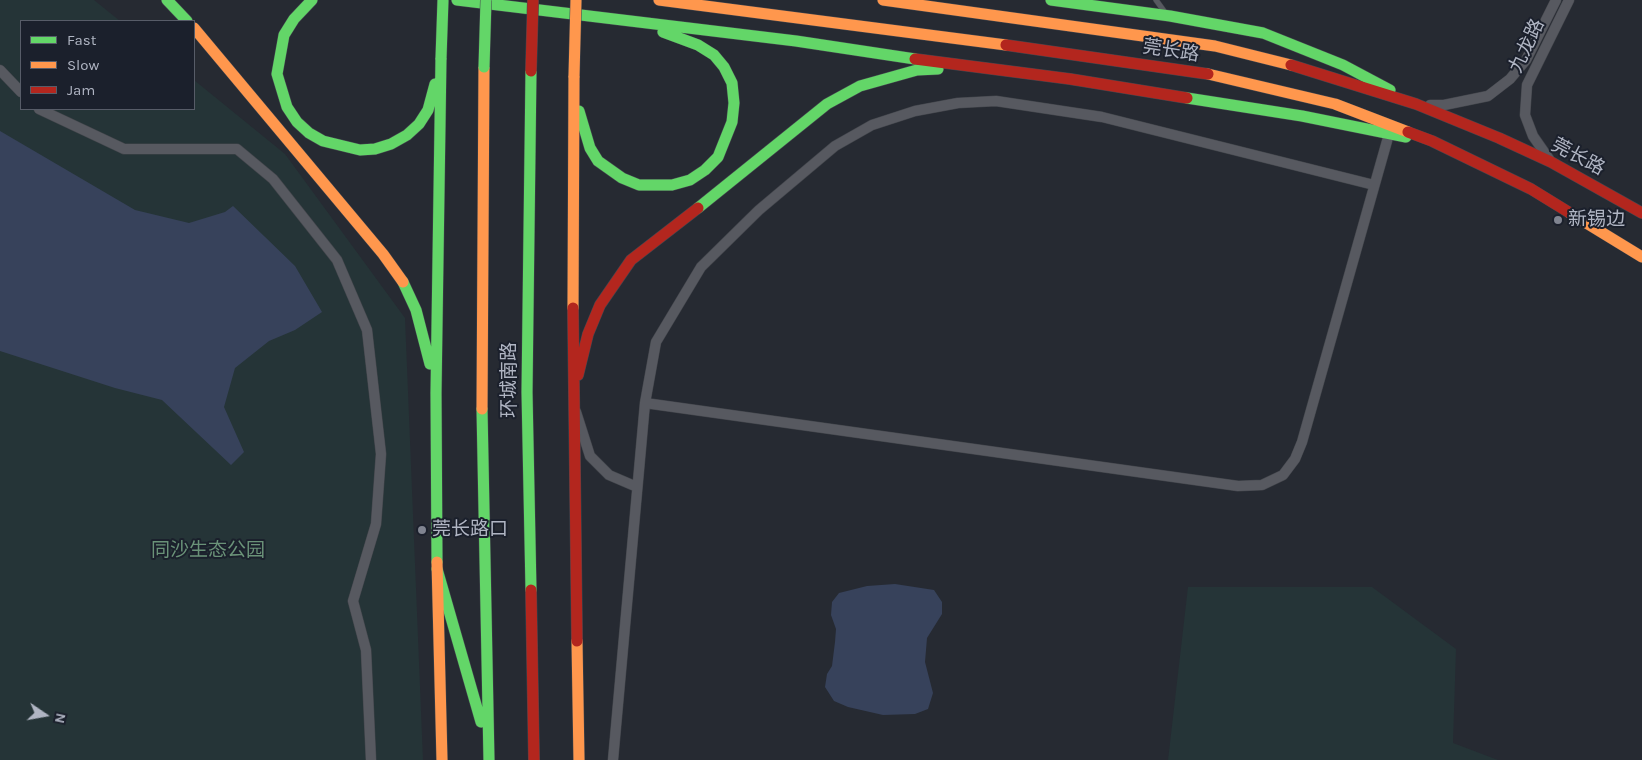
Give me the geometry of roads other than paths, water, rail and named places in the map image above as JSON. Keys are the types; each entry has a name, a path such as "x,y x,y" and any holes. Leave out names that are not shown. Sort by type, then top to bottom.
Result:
{"main road":[{"path":"167,0 187,20"},
{"path":"312,0 294,19 284,35 279,54 277,74 281,91 297,122 323,141 360,150 375,149 407,135 419,124 428,110 441,58"},
{"path":"442,0 436,393 437,569 442,760"},
{"path":"458,0 796,41 973,68 1070,79 1233,104 1432,141"},
{"name":"环城南路","path":"486,0 482,393 488,760"},
{"name":"环城南路","path":"532,0 527,392 534,760"},
{"path":"576,0 572,398 579,760"},
{"name":"莞长路","path":"659,0 1110,59 1208,74 1335,104 1432,141 1531,189 1642,256"},
{"name":"莞长路","path":"883,0 1215,46 1342,78 1416,104 1551,162 1642,213"},
{"path":"1051,0 1130,8 1263,33 1343,65 1416,104"},
{"path":"574,76 580,119 590,148 598,161 622,178 639,185 672,185 690,180 705,170 718,157 732,122 734,103 732,83 724,66 714,55 682,38 616,19"},
{"path":"195,29 383,254 402,280 416,310 426,344 436,393"},
{"path":"572,398 588,334 600,305 631,260 745,172 827,104 860,86 917,70 973,68"},
{"path":"437,569 488,746"}],"street":[{"name":"九龙路","path":"1416,104 1444,105 1488,96 1510,79 1526,60 1556,0"},
{"name":"九龙路","path":"1551,162 1533,136 1525,115 1527,86 1569,0"},
{"path":"0,70 20,91"},
{"path":"613,760 645,402 656,342 701,267 759,210 836,146 872,125 915,111 958,103 996,101 1040,106 1111,119 1374,185"},
{"path":"41,110 124,149 237,149 273,179 337,260 367,330 380,454 376,524 354,601 366,650 371,760"},
{"path":"645,402 1238,486 1262,485 1283,475 1295,459 1302,442 1389,134"},
{"path":"572,398 590,456 609,476 637,487"}],"lane":[{"path":"1156,0 1161,10 1170,16"}],"water":[{"path":"0,131 135,210 189,223 225,212 233,206 295,266 322,312 295,330 269,341 235,368 224,407 244,452 231,465 162,400 115,388 0,351"},
{"path":"895,584 934,590 942,602 942,614 927,638 925,662 933,693 928,709 915,714 883,715 848,707 834,701 825,687 827,674 832,666 835,642 836,629 831,615 832,602 839,593 867,586"}],"place":[{"name":"新锡边","path":"1558,220"},
{"name":"莞长路口","path":"422,530"}],"park label":[{"name":"同沙生态公园","path":"208,551"}]}
